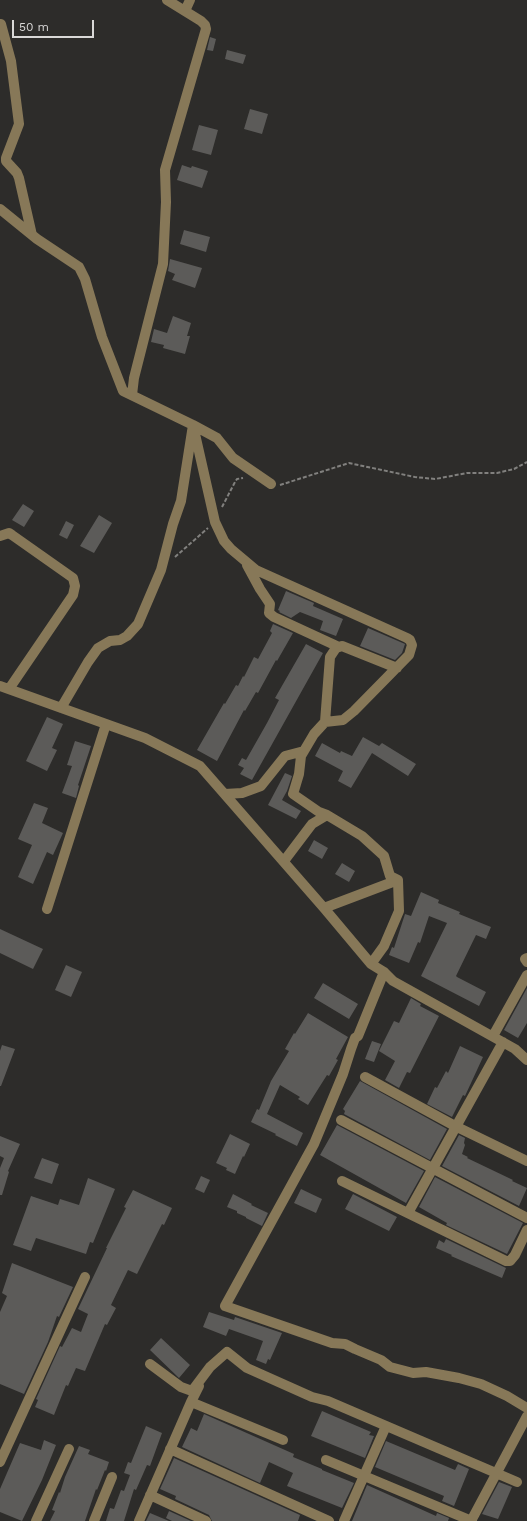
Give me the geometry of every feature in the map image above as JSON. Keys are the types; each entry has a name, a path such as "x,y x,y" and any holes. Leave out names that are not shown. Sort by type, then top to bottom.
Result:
{"street":[{"path":"132,395 134,378 164,264 166,202 165,170 205,35 205,25 167,0"},
{"path":"185,11 190,0"},
{"path":"1,24 10,56 19,124 6,161 17,173 19,178 32,235"},
{"path":"0,209 32,235 75,263 83,272 102,337 123,391 217,438 233,458 271,484"},
{"path":"193,425 215,522 224,541 231,549 256,570 407,638 412,644 412,650 409,655 354,711 343,720 325,722"},
{"path":"61,708 98,648 110,641 120,640 127,636 138,624 161,570 172,524 181,501 193,425"},
{"path":"0,536 9,533 73,578 75,586 73,595 4,688 145,738 200,766 371,964 384,972 393,981 515,1049 527,1060"},
{"path":"246,562 260,589 270,604 269,613 274,617 339,647 342,646 397,668"},
{"path":"339,647 336,648 330,658 325,722 314,734 301,756 299,774 293,794 319,812 327,815 362,836 384,856 390,876 398,880"},
{"path":"48,909 106,724"},
{"path":"225,794 242,793 261,786 285,756 304,751"},
{"path":"284,862 312,824 327,815"},
{"path":"324,908 398,880"},
{"path":"371,964 384,946 399,911 398,880"},
{"path":"527,958 525,959 527,962"},
{"path":"384,972 358,1036 355,1038 343,1074 314,1144 225,1306 332,1343 345,1344 362,1353 381,1360 390,1367 413,1373 426,1372 481,1384 507,1396 527,1408"},
{"path":"493,1036 527,975"},
{"path":"408,1213 503,1042"},
{"path":"365,1077 455,1126 527,1161"},
{"path":"341,1120 527,1218"},
{"path":"342,1181 506,1261 510,1261 515,1255 527,1230"},
{"path":"0,1462 3,1450 85,1277"},
{"path":"150,1364 181,1387 192,1391 210,1367 227,1352 248,1368 312,1397 328,1401 517,1482"},
{"path":"139,1521 191,1402 210,1367"},
{"path":"191,1402 283,1440"},
{"path":"326,1460 472,1521 527,1416"},
{"path":"344,1521 386,1426"},
{"path":"36,1521 69,1449"},
{"path":"170,1450 329,1521"},
{"path":"94,1521 112,1477"},
{"path":"150,1495 206,1521"}],"path":[{"path":"271,484 282,484 349,463 415,478 435,479 467,473 497,473 514,469 527,462"},
{"path":"161,570 215,522 234,482 237,479 243,478"}],"building":[{"path":"210,37 216,39 213,51 207,50"},
{"path":"227,50 246,55 243,64 225,59"},
{"path":"250,109 268,114 262,134 244,129"},
{"path":"199,125 218,130 211,155 192,150"},
{"path":"182,165 191,168 192,166 208,171 202,188 177,180"},
{"path":"184,230 210,237 206,252 180,244"},
{"path":"170,259 202,268 195,288 172,280 175,274 168,271"},
{"path":"173,316 191,323 187,336 190,336 185,354 163,348 164,345 151,342 154,329 167,333"},
{"path":"23,504 34,511 24,527 12,520"},
{"path":"99,515 112,523 94,553 80,546"},
{"path":"66,521 74,525 67,539 59,535"},
{"path":"286,591 314,603 313,606 343,619 336,636 320,630 323,621 300,612 291,618 279,612 280,611 278,610"},
{"path":"273,624 293,633 258,693 256,692 245,711 244,710 217,761 197,750 224,703 225,704 236,685 238,686 243,676 244,677 254,657 258,659 272,633 270,631"},
{"path":"368,628 405,644 402,653 395,660 360,646"},
{"path":"306,644 323,653 252,780 240,774 244,768 238,765 242,758 246,760 267,723 279,700 275,698"},
{"path":"47,717 63,724 52,748 57,750 47,771 26,761"},
{"path":"363,737 379,746 382,743 416,764 408,776 372,753 351,788 338,781 343,771 315,756 322,743 340,753 341,751 352,756"},
{"path":"75,741 91,746 78,785 76,798 62,793 72,766 67,765"},
{"path":"285,773 292,776 282,800 301,811 296,819 268,805"},
{"path":"34,803 48,808 42,823 63,833 53,855 47,852 33,884 18,877 32,845 18,839"},
{"path":"314,840 328,848 322,859 308,851"},
{"path":"342,863 355,871 349,882 335,874"},
{"path":"421,892 439,900 438,903 460,912 459,914 491,927 486,939 476,935 456,976 486,992 479,1006 421,976 447,923 429,916 420,943 418,942 409,963 389,955 392,947 394,948 405,914 411,916"},
{"path":"0,929 43,949 33,969 0,953"},
{"path":"66,965 82,972 71,997 55,990"},
{"path":"323,983 358,1004 349,1019 314,998"},
{"path":"527,988 527,1023 518,1038 504,1030"},
{"path":"411,998 421,1004 420,1006 439,1016 410,1073 407,1072 399,1088 385,1080 395,1061 379,1051 394,1021 399,1023"},
{"path":"308,1013 348,1037 329,1076 327,1075 308,1105 298,1099 300,1097 280,1085 267,1114 303,1133 297,1146 251,1122 257,1109 259,1110 271,1081 289,1051 285,1049"},
{"path":"372,1041 381,1044 374,1062 365,1059"},
{"path":"2,1045 15,1049 0,1086 0,1051"},
{"path":"460,1046 483,1057 465,1096 463,1095 452,1117 427,1104 435,1087 437,1088 446,1071 448,1073"},
{"path":"360,1081 447,1129 430,1160 344,1114 345,1111 343,1109"},
{"path":"337,1125 424,1171 406,1203 320,1155"},
{"path":"230,1134 250,1144 235,1174 216,1163"},
{"path":"459,1135 465,1138 465,1145 462,1154 468,1157 467,1158 527,1188 519,1206 442,1166"},
{"path":"0,1136 20,1144 8,1171 9,1172 2,1195 0,1195 0,1168 4,1158 0,1156"},
{"path":"42,1158 59,1164 52,1184 34,1178"},
{"path":"201,1176 210,1180 204,1193 195,1189"},
{"path":"435,1177 523,1223 507,1254 446,1225 447,1223 419,1207"},
{"path":"88,1178 115,1189 93,1243 90,1242 86,1254 36,1238 31,1251 13,1245 31,1196 58,1205 60,1199 79,1205"},
{"path":"301,1189 322,1199 316,1213 294,1203"},
{"path":"133,1190 172,1208 164,1225 162,1224 137,1274 128,1270 111,1305 116,1308 107,1325 105,1324 85,1371 76,1368 68,1386 66,1385 54,1415 35,1407 38,1400 36,1399 60,1346 62,1347 72,1328 81,1332 88,1314 78,1309"},
{"path":"233,1194 268,1213 262,1226 237,1213 237,1211 227,1207"},
{"path":"353,1194 397,1217 389,1231 345,1209"},
{"path":"446,1239 506,1268 502,1278 436,1248 439,1240 444,1243"},
{"path":"12,1263 73,1287 59,1317 57,1316 48,1342 24,1394 0,1384 0,1312 7,1296 2,1293"},
{"path":"209,1312 234,1320 235,1317 282,1333 270,1360 268,1359 266,1364 256,1360 263,1341 229,1329 226,1336 203,1327"},
{"path":"161,1338 190,1365 179,1378 150,1350"},
{"path":"322,1411 371,1432 369,1435 374,1436 365,1458 311,1436"},
{"path":"204,1414 294,1454 293,1457 354,1483 342,1508 287,1486 293,1473 269,1462 260,1483 182,1447 191,1428 197,1431"},
{"path":"146,1426 162,1433 150,1466 147,1465 136,1490 134,1489 124,1521 106,1521 110,1508 114,1509 121,1490 124,1491 130,1475 124,1473 128,1462 131,1463"},
{"path":"44,1440 56,1445 42,1480 22,1521 0,1512 0,1489 20,1443 41,1450"},
{"path":"386,1441 455,1470 458,1464 469,1469 454,1506 442,1501 444,1496 375,1467"},
{"path":"79,1446 90,1450 88,1454 109,1462 106,1471 105,1470 97,1490 96,1489 85,1521 50,1521 55,1511 52,1510"},
{"path":"174,1458 300,1515 298,1521 212,1521 209,1515 175,1499 176,1496 160,1489"},
{"path":"499,1482 512,1487 498,1519 482,1514"},
{"path":"367,1485 436,1516 437,1513 449,1518 448,1521 352,1521"},
{"path":"169,1511 191,1521 172,1521 166,1518"},
{"path":"150,1513 169,1521 146,1521"}]}
